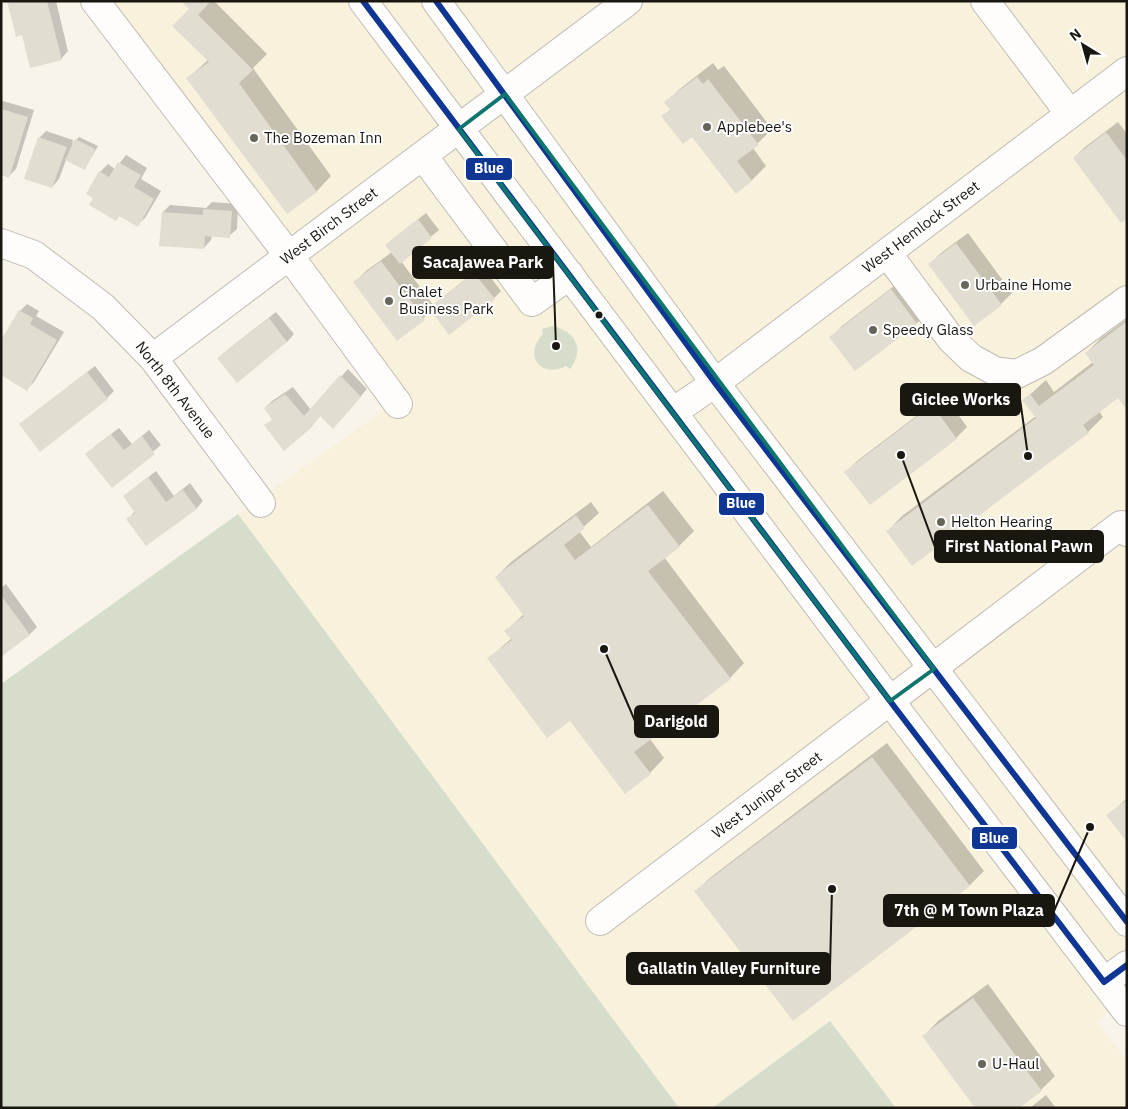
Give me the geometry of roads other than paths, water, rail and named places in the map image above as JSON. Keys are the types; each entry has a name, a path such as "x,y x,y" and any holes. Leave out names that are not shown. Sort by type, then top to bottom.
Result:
{"main road":[{"path":"95,1 290,256 398,404"},
{"path":"363,1 890,701 1127,1012"},
{"path":"436,1 715,382 1127,922"},
{"name":"West Birch Street","path":"153,358 628,1"},
{"path":"985,1 1070,114"},
{"name":"West Hemlock Street","path":"673,412 1127,71"},
{"path":"423,156 532,302 570,276"},
{"name":"North 8th Avenue","path":"1,243 34,255 103,307 153,358 261,503"},
{"path":"886,253 952,339 971,358 994,370 1017,374 1044,361 1127,300"},
{"name":"West Juniper Street","path":"600,921 1125,526"},
{"path":"1104,982 1127,965"}],"place":[{"name":"Applebee's","path":"707,127"},
{"name":"The Bozeman Inn","path":"254,138"},
{"name":"Urbaine Home","path":"965,285"},
{"name":"Chalet Business Park","path":"389,301"},
{"name":"Speedy Glass","path":"873,330"},
{"name":"Sacajawea Park","path":"556,346"},
{"name":"First National Pawn","path":"901,455"},
{"name":"Giclee Works","path":"1028,456"},
{"name":"Helton Hearing","path":"941,522"},
{"name":"Darigold","path":"604,649"},
{"name":"7th @ M Town Plaza","path":"1090,827"},
{"name":"Gallatin Valley Furniture","path":"832,889"},
{"name":"U-Haul","path":"982,1064"}]}
